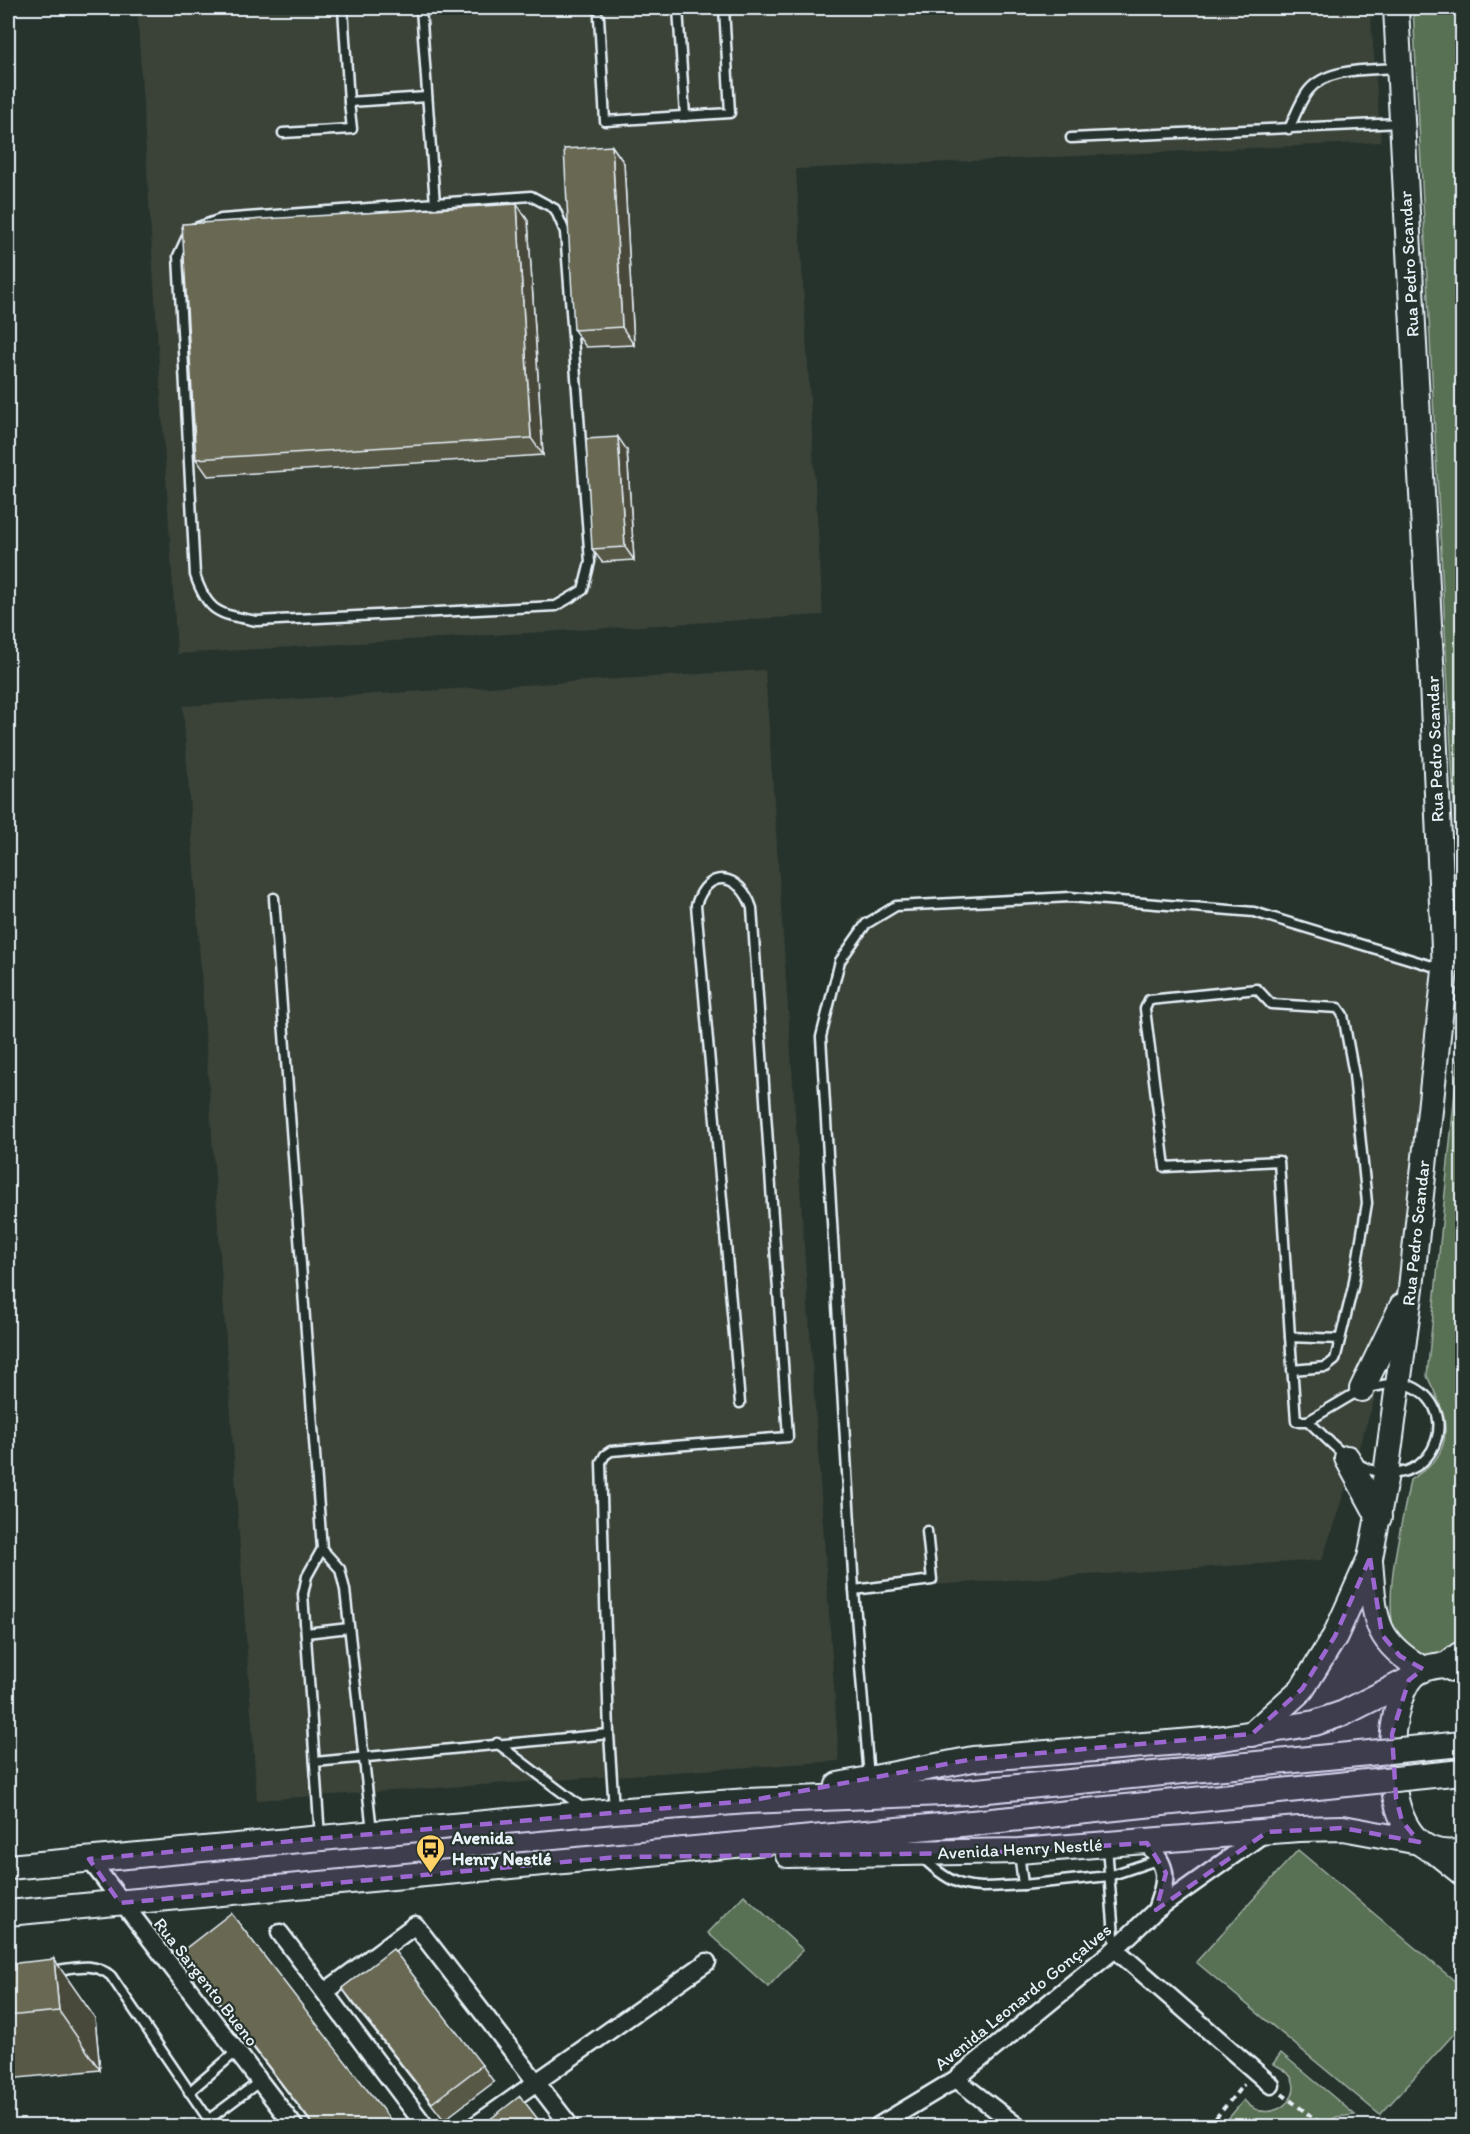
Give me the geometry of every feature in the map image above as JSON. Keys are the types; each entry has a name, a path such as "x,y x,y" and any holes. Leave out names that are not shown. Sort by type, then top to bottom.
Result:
{"street":[{"name":"Rua Pedro Scandar","path":"1252,1734 1302,1689 1335,1636 1370,1558 1386,1473 1411,1288 1445,970 1431,649 1396,8"},
{"path":"1362,1389 1411,1288"},
{"path":"1347,1458 1379,1517"},
{"name":"Rua Pedro Scandar","path":"1370,1558 1375,1608 1382,1635 1400,1656 1442,1668"},
{"path":"748,1801 973,1759 1252,1734 1325,1720 1442,1668"},
{"path":"1442,1668 1392,1734 1392,1770 1402,1821 1428,1847 1462,1873"},
{"path":"8,1867 614,1811 748,1801 967,1792 1462,1744"},
{"name":"Avenida Henry Nestlé","path":"8,1913 972,1823 1462,1772"},
{"name":"Avenida Henry Nestlé","path":"618,1857 1019,1851 1107,1845 1154,1851 1267,1832 1343,1828 1428,1847"},
{"name":"Avenida Leonardo Gonçalves","path":"878,2127 956,2079 1115,1949 1156,1910 1267,1832"},
{"path":"1428,1847 1462,1851"},
{"path":"1154,1851 1166,1873 1156,1910"},
{"name":"Rua Sargento Bueno","path":"89,1859 120,1903 294,2127"},
{"path":"325,1992 415,1925 570,2127"},
{"path":"280,1933 425,2127"},
{"path":"1115,1949 1270,2085"},
{"path":"474,2127 707,1962"},
{"path":"956,2079 1017,2127"}],"lane":[{"path":"283,133 352,129 343,8"},
{"path":"421,8 435,204"},
{"path":"678,8 685,116"},
{"path":"599,17 605,121 730,113 724,8"},
{"path":"1290,129 1309,90 1322,79 1343,73 1398,68"},
{"path":"349,102 427,97"},
{"path":"1071,138 1402,123"},
{"path":"531,196 555,209 565,232 590,562 583,590 556,606 256,621 222,615 202,598 195,575 178,256 190,230 221,219 435,204 531,196"},
{"path":"614,1811 609,1734 600,1473 605,1455 611,1451 788,1437 752,908 747,892 740,884 724,879 710,882 701,890 696,905 740,1403"},
{"path":"869,1779 854,1590 821,1036 840,961 866,924 896,906 1070,897 1193,905 1254,912 1445,970"},
{"path":"274,898 322,1549 307,1576 303,1593 320,1837"},
{"path":"1292,1370 1332,1365 1341,1339 1367,1203 1354,1075 1343,1016 1338,1008 1271,1004 1257,989 1149,1000 1145,1009 1165,1167 1279,1161 1292,1370 1296,1421 1308,1421 1362,1389 1399,1382 1415,1386 1434,1404 1441,1420 1441,1435 1436,1449 1425,1461 1411,1470 1386,1473 1370,1469 1347,1458 1308,1421"},
{"path":"1290,1337 1341,1339"},
{"path":"854,1590 932,1580 927,1531"},
{"path":"322,1549 340,1569 345,1590 372,1832"},
{"path":"306,1632 349,1628"},
{"path":"315,1762 609,1734"},
{"path":"496,1743 589,1813"},
{"path":"1107,1845 1115,1949"},
{"path":"1019,1851 1023,1884"},
{"path":"918,1853 941,1876 955,1884 973,1887 1109,1876 1154,1851"},
{"path":"39,1973 92,1965 101,1967 111,1976 210,2123 259,2082"},
{"path":"189,2092 236,2052"}],"path":[{"path":"1209,2127 1254,2071"},
{"path":"1270,2085 1324,2127"}],"highlighted area":[{"path":"1370,1558 1382,1635 1400,1656 1423,1669 1409,1680 1392,1734 1396,1798 1402,1821 1419,1842 1343,1828 1267,1832 1156,1910 1166,1873 1147,1843 984,1853 618,1857 120,1903 89,1859 748,1801 973,1759 1252,1734 1302,1689 1335,1636"}],"shaded area":[{"path":"137,8 1370,8 1381,142 796,169 823,615 177,654"},
{"path":"765,670 839,1761 257,1800 183,706"},
{"path":"1070,897 1262,914 1445,970 1411,1288 1322,1560 854,1590 821,1037 840,961 859,918 896,906"}],"green space":[{"path":"1413,8 1462,8 1462,960"},
{"path":"1462,1021 1462,1646 1428,1660 1395,1640 1391,1600 1392,1580 1410,1480 1435,1460 1444,1439 1444,1418 1427,1376"},
{"path":"1298,1850 1462,1987 1462,2025 1380,2115 1196,1962"},
{"path":"744,1895 803,1950 768,1987 708,1933"},
{"path":"1281,2053 1355,2115 1336,2117 1325,2126 1222,2126 1244,2100 1255,2109 1267,2112 1278,2109 1287,2102 1293,2093 1293,2083 1287,2073 1273,2064"}],"building":[{"path":"612,146 622,327 574,330 564,149"},
{"path":"517,204 531,438 196,459 182,224"},
{"path":"618,437 625,547 592,549 586,439"},
{"path":"231,1913 396,2127 315,2127 181,1952"},
{"path":"393,1949 482,2065 432,2103 342,1988"},
{"path":"54,1959 59,2011 8,2016 8,1964"},
{"path":"520,2096 544,2127 480,2127"},
{"path":"184,2120 189,2127 174,2127"}],"place":[{"name":"Avenida Henry Nestlé","path":"431,1874"}]}
